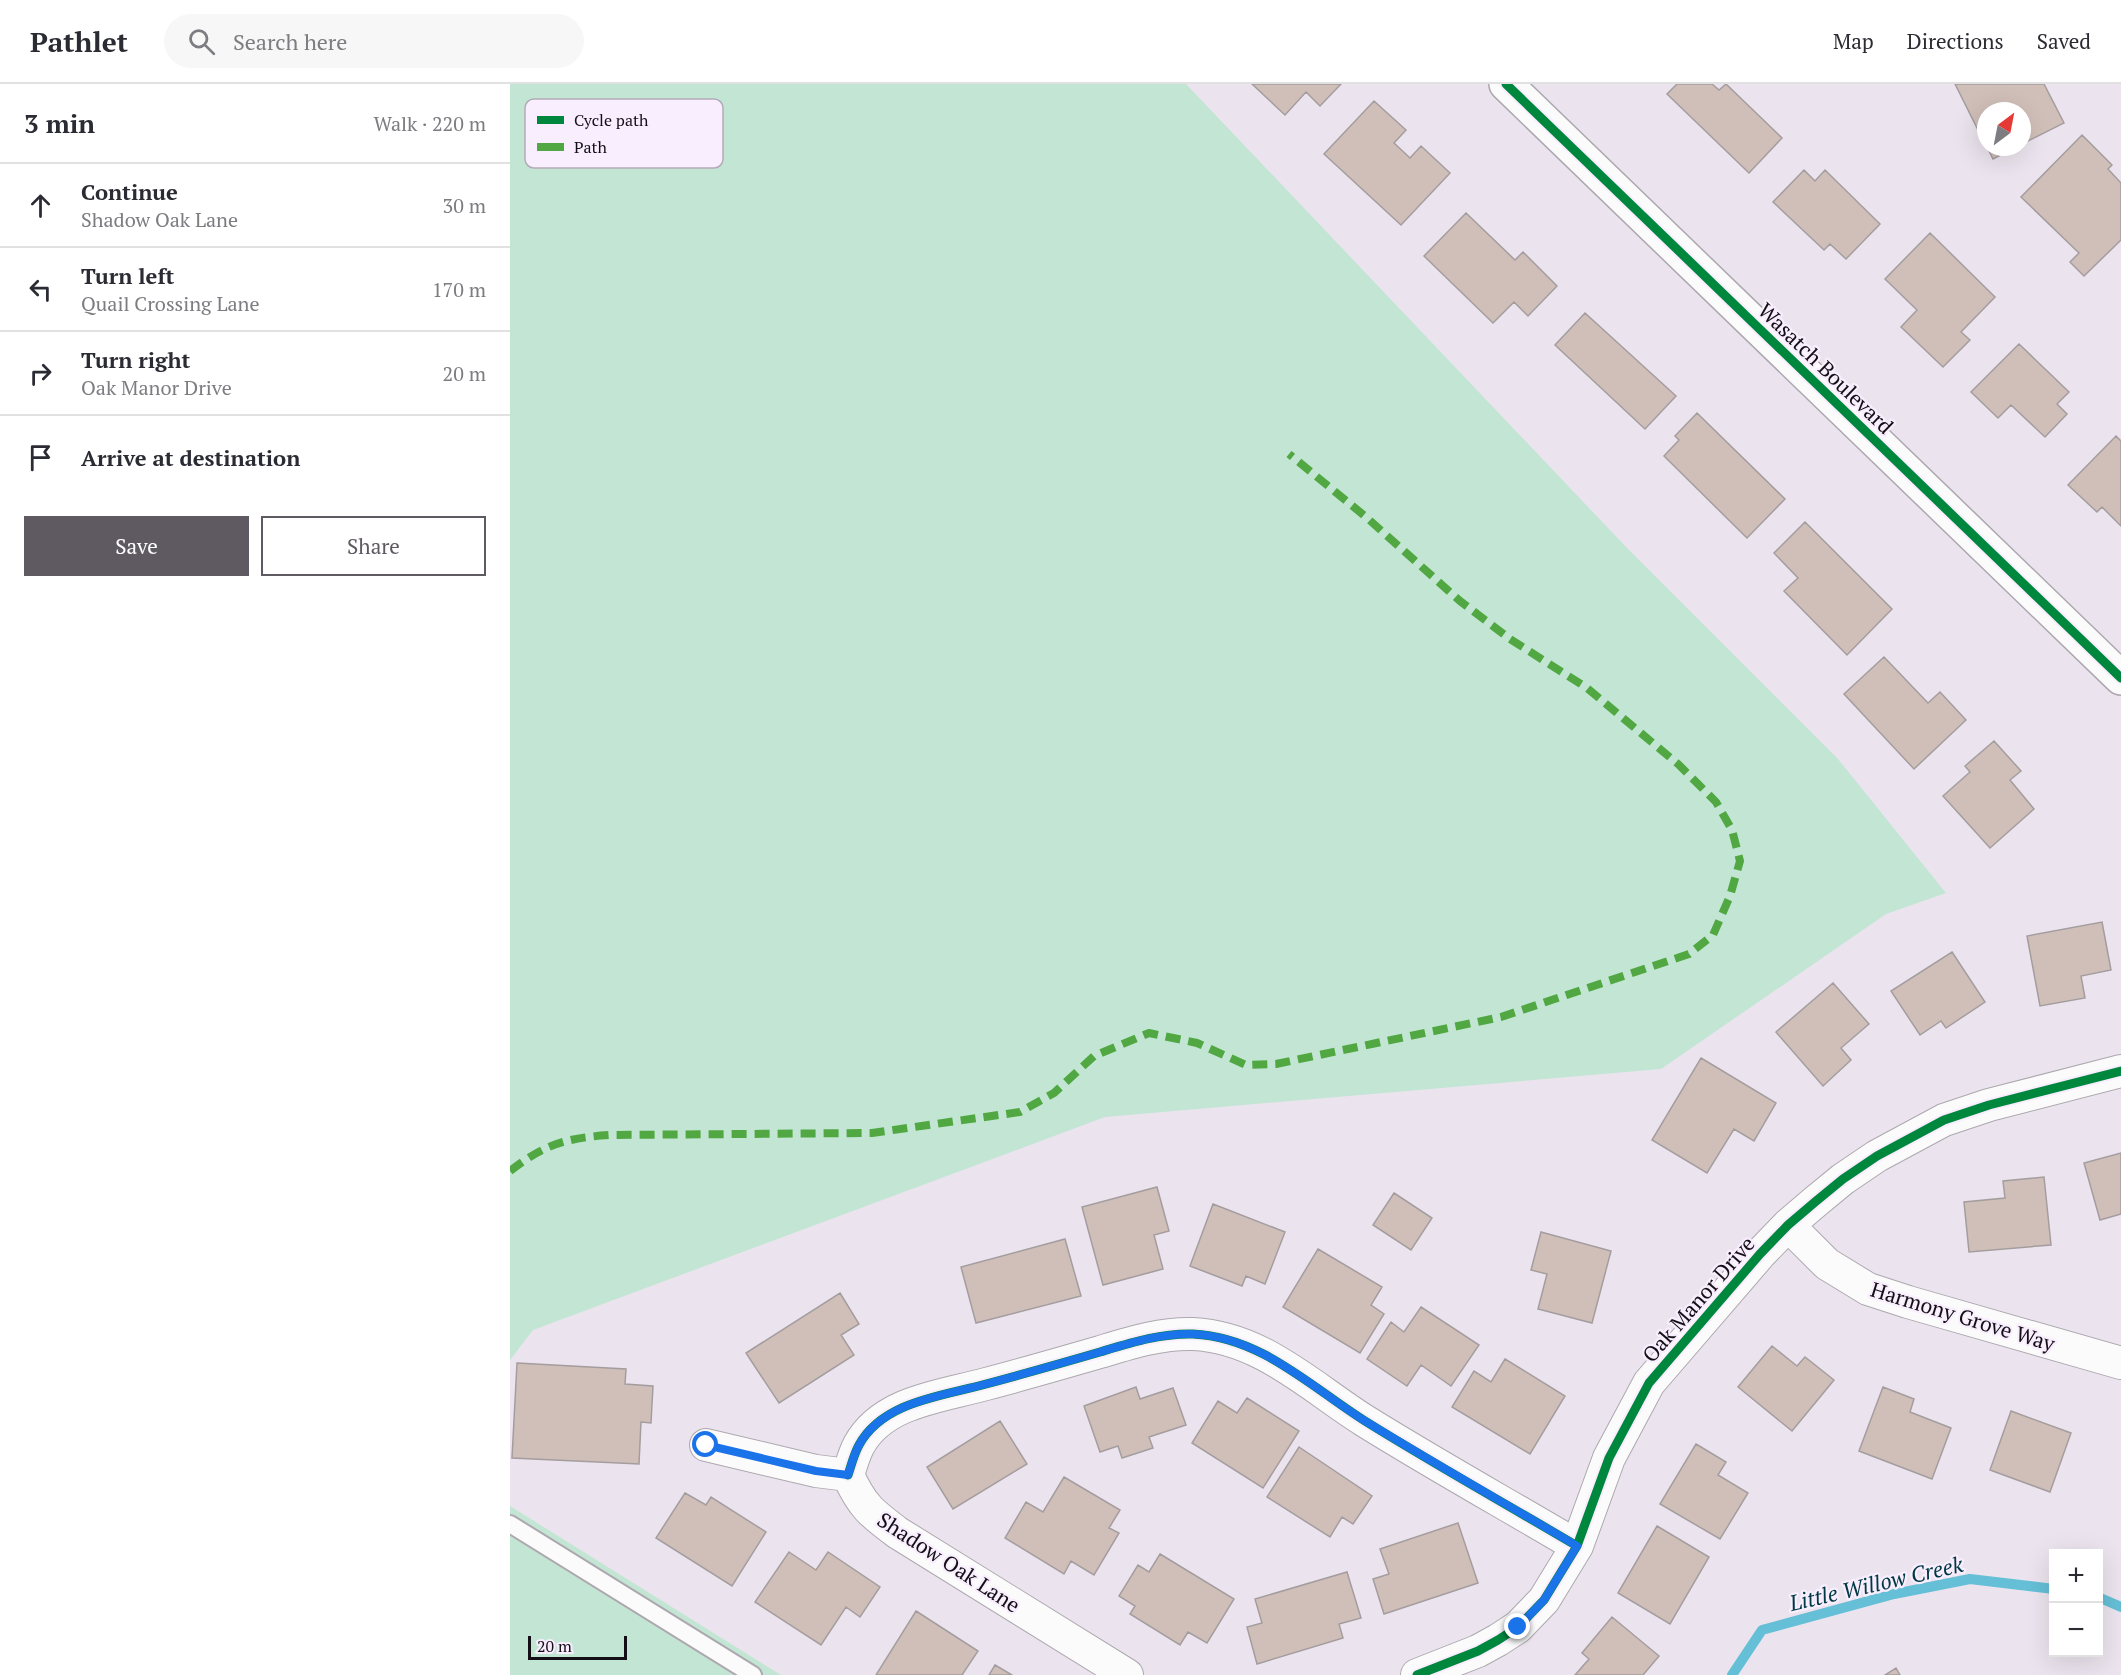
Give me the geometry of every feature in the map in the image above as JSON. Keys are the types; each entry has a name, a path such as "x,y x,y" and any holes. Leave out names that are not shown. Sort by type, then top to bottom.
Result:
{"main road":[{"name":"Wasatch Boulevard","path":"1506,84 2121,678"}],"street":[{"name":"Oak Manor Drive","path":"1417,1675 1478,1652 1518,1627 1544,1600 1577,1546 1609,1458 1649,1383 1760,1254 1788,1225 1860,1167 1911,1136 1944,1120 1989,1105 2121,1071"},
{"name":"Harmony Grove Way","path":"1788,1225 1827,1264 1868,1289 2121,1363"},
{"path":"706,1445 816,1471 848,1475 859,1445 869,1432 900,1408 938,1395 984,1385 1149,1338 1193,1334 1229,1340 1263,1353 1307,1380 1364,1420 1577,1546"},
{"name":"Shadow Oak Lane","path":"848,1475 858,1497 875,1516 1127,1675"}],"lane":[{"path":"510,1524 753,1675"}],"green space":[{"path":"510,84 1186,84 1628,549 1838,759 1946,893 1886,914 1661,1069 1105,1117 533,1330 510,1360"},
{"path":"510,1506 781,1675 510,1675"}],"building":[{"path":"1252,84 1341,84 1320,106 1306,92 1285,115"},
{"path":"1677,84 1712,84 1719,90 1726,84 1782,138 1749,173 1667,94"},
{"path":"1955,84 2044,84 2064,123 2031,140 2031,102 1977,102 1977,128"},
{"path":"1374,101 1406,130 1394,143 1410,158 1421,146 1450,173 1401,225 1324,154"},
{"path":"2082,135 2112,165 2108,169 2121,183 2121,240 2084,276 2070,262 2079,253 2021,197"},
{"path":"1804,170 1815,181 1825,170 1880,224 1846,259 1830,244 1824,250 1773,202"},
{"path":"1466,213 1515,260 1523,252 1557,286 1528,316 1514,302 1493,323 1424,256"},
{"path":"1930,233 1995,297 1961,332 1970,340 1943,367 1901,327 1917,310 1885,279"},
{"path":"1585,313 1676,396 1645,429 1555,345"},
{"path":"2019,344 2069,392 2057,404 2067,414 2045,437 2011,405 1998,418 1971,392"},
{"path":"1697,413 1785,499 1747,538 1664,456 1679,440 1675,436"},
{"path":"2116,436 2121,441 2121,526 2102,507 2097,512 2068,485"},
{"path":"1805,522 1892,609 1847,655 1784,591 1798,578 1774,553"},
{"path":"1884,657 1928,703 1940,692 1966,720 1914,769 1844,694"},
{"path":"1994,741 2021,771 2010,780 2034,809 1990,848 1943,796 1970,772 1965,766"},
{"path":"2102,922 2111,970 2081,976 2085,998 2040,1006 2027,936"},
{"path":"1952,952 1985,1002 1946,1028 1941,1021 1920,1035 1891,991"},
{"path":"1833,983 1869,1024 1841,1048 1851,1060 1823,1086 1776,1032"},
{"path":"1701,1058 1776,1103 1754,1141 1734,1129 1707,1173 1652,1140"},
{"path":"2121,1153 2121,1214 2100,1220 2084,1163"},
{"path":"2044,1177 2051,1245 1969,1252 1964,1202 2005,1198 2003,1181"},
{"path":"1157,1187 1169,1231 1154,1235 1163,1269 1103,1285 1082,1207"},
{"path":"1394,1193 1432,1218 1411,1250 1373,1225"},
{"path":"1213,1204 1285,1232 1265,1284 1246,1276 1242,1286 1190,1266"},
{"path":"1541,1232 1611,1251 1592,1323 1538,1309 1547,1274 1531,1270"},
{"path":"1065,1239 1081,1296 976,1323 961,1267"},
{"path":"1318,1249 1382,1287 1371,1305 1384,1314 1360,1353 1283,1307"},
{"path":"840,1293 859,1324 841,1335 854,1355 779,1403 746,1353"},
{"path":"1421,1307 1479,1345 1451,1386 1421,1365 1407,1386 1367,1359 1391,1322 1404,1332"},
{"path":"1772,1346 1797,1366 1805,1357 1834,1380 1792,1431 1738,1387"},
{"path":"1505,1359 1565,1396 1530,1454 1452,1407 1474,1371 1491,1382"},
{"path":"517,1363 626,1369 625,1384 653,1386 651,1423 641,1422 639,1464 512,1458"},
{"path":"1136,1387 1140,1399 1173,1388 1186,1425 1149,1437 1153,1448 1122,1458 1118,1446 1100,1452 1084,1406"},
{"path":"1883,1387 1914,1399 1910,1412 1951,1428 1932,1479 1859,1451"},
{"path":"1247,1398 1299,1431 1263,1488 1192,1443 1218,1401 1237,1413"},
{"path":"2011,1411 2071,1433 2050,1492 1990,1470"},
{"path":"1000,1421 1027,1464 953,1509 927,1467"},
{"path":"1696,1444 1726,1462 1718,1475 1748,1493 1720,1539 1660,1504"},
{"path":"1299,1447 1372,1496 1353,1524 1342,1517 1330,1537 1267,1497"},
{"path":"1064,1477 1120,1510 1109,1528 1119,1533 1094,1575 1071,1561 1064,1574 1005,1538 1026,1502 1043,1512"},
{"path":"685,1493 706,1505 711,1497 766,1532 732,1586 656,1538"},
{"path":"1458,1523 1478,1583 1384,1614 1373,1579 1389,1574 1380,1549"},
{"path":"1657,1526 1709,1557 1670,1624 1618,1593"},
{"path":"789,1552 816,1570 828,1552 880,1587 860,1617 846,1607 821,1645 755,1602"},
{"path":"1160,1554 1234,1599 1207,1643 1188,1632 1180,1645 1130,1614 1135,1606 1119,1596 1138,1565 1149,1572"},
{"path":"1347,1572 1361,1618 1339,1624 1343,1638 1257,1664 1247,1627 1262,1623 1255,1599"},
{"path":"916,1611 978,1651 962,1675 876,1675"},
{"path":"1612,1617 1659,1656 1643,1675 1575,1675 1589,1659 1582,1653"},
{"path":"995,1665 1012,1675 989,1675"},
{"path":"1896,1668 1900,1675 1885,1675"}],"waterway":[{"name":"Little Willow Creek","path":"1732,1675 1762,1630 1894,1594 1970,1579 2049,1588"},
{"name":"Little Willow Creek","path":"2103,1599 2121,1607"}],"marked path":[{"path":"510,1171 534,1154 557,1144 595,1136 872,1133 1020,1112 1054,1093 1094,1056 1149,1033 1197,1043 1246,1065 1276,1064 1501,1017 1689,954 1713,935 1730,896 1740,861 1732,830 1716,802 1678,764 1587,688 1510,639 1460,601 1366,517 1289,454"}],"cycle path":[{"path":"1506,84 2121,678"},
{"path":"1417,1675 1478,1651 1498,1640 1518,1627 1544,1600 1577,1546 1609,1458 1649,1383 1760,1254 1788,1225 1843,1179 1877,1156 1944,1120 1989,1105 2121,1071"},
{"path":"848,1475 857,1449 870,1430 883,1419 915,1403 1134,1342 1169,1335 1193,1334 1218,1337 1263,1354 1305,1379 1391,1437 1577,1546"}],"route":[{"path":"706,1445 816,1471 848,1475 859,1445 874,1426 900,1408 938,1395 984,1385 1149,1338 1193,1334 1229,1340 1263,1353 1307,1380 1364,1420 1577,1546 1544,1600 1518,1627"}]}
